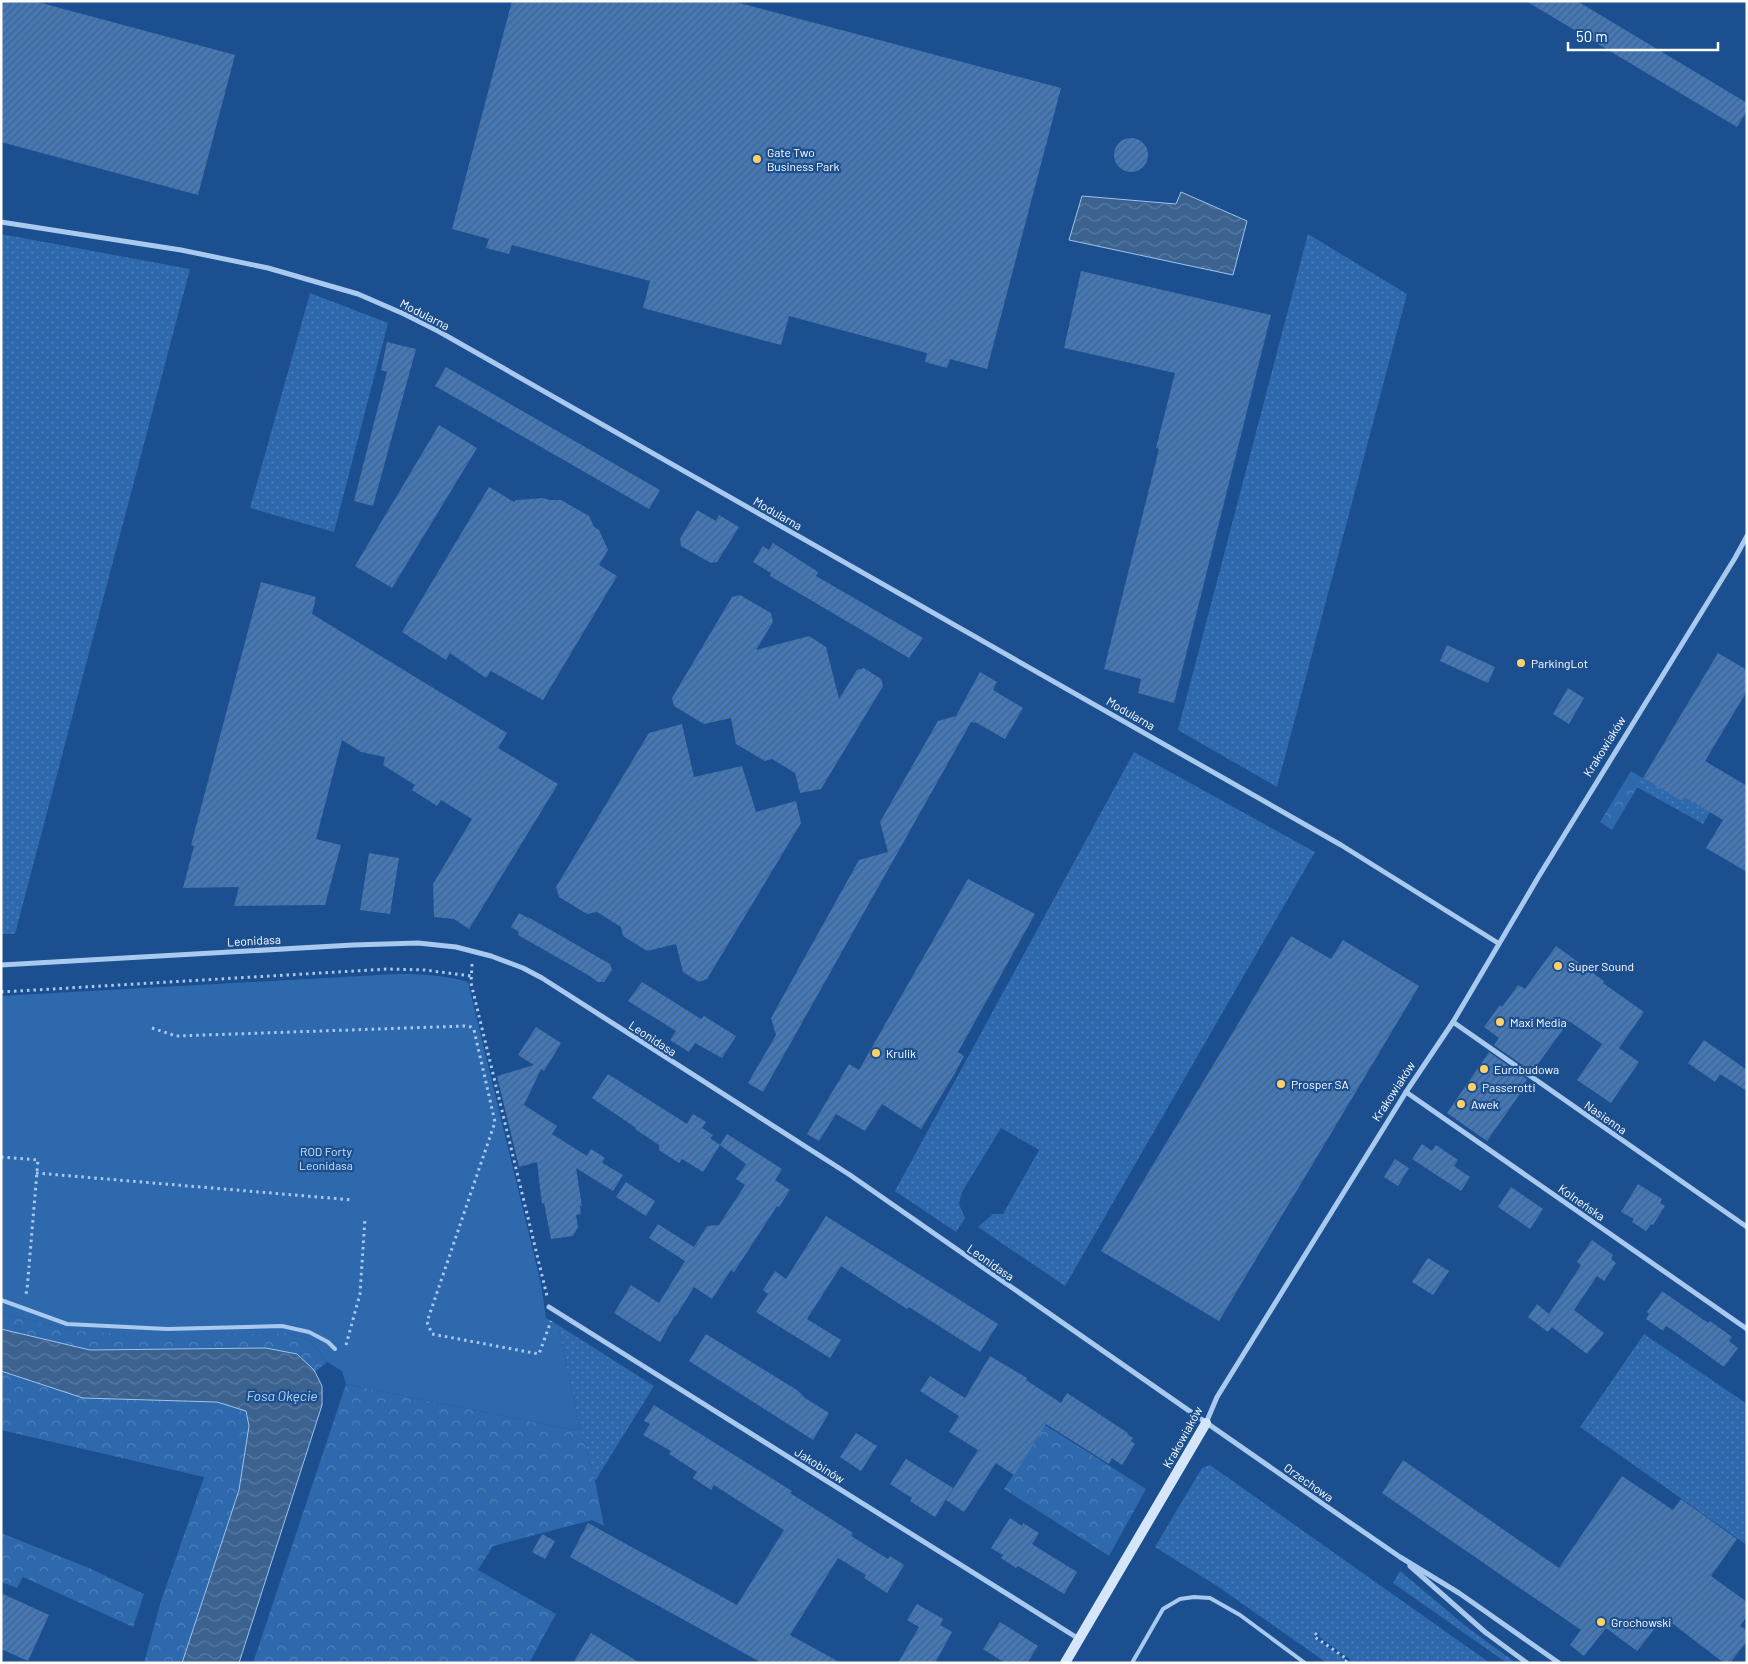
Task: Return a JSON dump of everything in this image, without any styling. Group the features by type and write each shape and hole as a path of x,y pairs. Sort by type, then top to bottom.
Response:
{"street":[{"name":"Modularna","path":"1,222 181,250 268,268 358,294 404,314 1341,845 1498,943"},
{"name":"Krakowiaków","path":"1065,1663 1206,1423 1217,1397 1406,1092 1454,1022 1498,943 1747,536"},
{"name":"Leonidasa","path":"1,965 418,943 473,950 509,962 542,978 887,1200 1206,1423"},
{"name":"Nasienna","path":"1454,1022 1747,1227"},
{"name":"Kolneńska","path":"1406,1092 1747,1329"},
{"name":"Jakobinów","path":"549,1307 1079,1640"},
{"name":"Orzechowa","path":"1206,1423 1400,1557 1460,1593 1559,1663"},
{"name":"Orzechowa","path":"1400,1557 1485,1632 1528,1663"}],"lane":[{"path":"1,1300 67,1324 167,1329 282,1326 310,1332 328,1342 335,1349"},
{"path":"1132,1663 1163,1609 1180,1599 1194,1597 1210,1598 1240,1615 1305,1663"}],"path":[{"path":"473,950 471,983 549,1307"},
{"path":"1,992 388,969 432,970 471,976"},
{"path":"152,1028 176,1036 472,1027 495,1122 427,1322 432,1334 539,1354 551,1321"},
{"path":"1,1157 38,1160 27,1290 22,1307"},
{"path":"36,1173 353,1200"},
{"path":"328,1342 346,1345 349,1336 360,1294 365,1218"},
{"path":"1315,1633 1317,1634 1315,1637 1347,1659 1345,1663"}],"green space":[{"path":"1,234 190,269 15,934 1,934"},
{"path":"1308,234 1407,294 1277,787 1178,730"},
{"path":"310,293 388,323 334,532 250,508"},
{"path":"1134,752 1315,852 1065,1286 978,1227 993,1214 1003,1214 1039,1150 1001,1128 962,1192 959,1204 965,1218 956,1232 895,1191"},
{"path":"1631,771 1643,778 1612,830 1600,822"},
{"path":"1643,778 1681,800 1684,797 1710,812 1703,824 1637,787"},
{"name":"ROD Forty Leonidasa","path":"397,974 433,975 468,982 541,1284 546,1318 558,1325 580,1428 573,1430 346,1384 342,1371 327,1362 310,1340 286,1333 149,1336 72,1330 1,1313 1,996"},
{"path":"1,1313 72,1330 224,1334 286,1333 310,1340 327,1362 315,1372 297,1354 266,1348 90,1350 1,1329"},
{"path":"558,1325 654,1386 595,1481 580,1428"},
{"path":"1644,1334 1747,1404 1747,1545 1580,1427"},
{"path":"1,1371 83,1398 217,1402 246,1411 249,1426 239,1490 182,1663 144,1663 161,1601 204,1477 1,1430"},
{"path":"346,1384 573,1430 580,1428 595,1481 604,1526 592,1520 493,1546 478,1570 556,1614 529,1663 253,1663"},
{"path":"1045,1425 1146,1489 1109,1556 1004,1489"},
{"path":"1210,1465 1490,1663 1348,1663 1350,1659 1318,1636 1320,1634 1316,1631 1314,1637 1345,1659 1342,1663 1327,1663 1217,1586 1155,1547 1202,1468"},
{"path":"1,1533 89,1568 144,1594 133,1627 23,1577 17,1588 1,1582"},
{"path":"1400,1571 1468,1628 1516,1663 1507,1663 1393,1583"}],"water":[{"path":"1181,192 1247,221 1233,275 1069,240 1082,196 1176,204"},
{"name":"Fosa Okęcie","path":"1,1329 90,1350 266,1348 297,1354 314,1370 322,1386 322,1405 239,1663 182,1663 239,1490 249,1426 246,1411 217,1402 83,1398 1,1371"}],"building":[{"path":"1,1 34,1 235,55 198,195 1,142"},
{"name":"Gate Two Business Park","path":"512,1 732,1 1061,88 987,369 950,359 947,368 925,362 927,353 789,316 781,345 643,308 650,281 512,245 509,254 486,248 489,239 452,229"},
{"path":"1526,1 1577,1 1747,103 1747,111 1737,127"},
{"path":"1131,138 1138,139 1143,143 1147,148 1147,162 1143,167 1138,171 1131,172 1124,171 1119,167 1115,162 1114,155 1115,148 1119,143 1124,139"},
{"path":"1081,271 1271,315 1174,703 1138,693 1141,679 1104,669 1159,449 1156,448 1175,373 1064,348"},
{"path":"387,342 416,349 373,506 354,501 387,372 381,370"},
{"path":"446,367 660,490 649,509 435,386"},
{"path":"439,425 477,448 392,588 355,566"},
{"path":"489,487 514,502 516,500 544,498 561,500 589,516 594,527 599,530 608,550 599,565 617,576 543,700 491,671 486,678 450,653 446,660 402,632"},
{"path":"697,510 716,521 719,515 739,527 717,562 711,563 681,546 680,539"},
{"path":"773,543 818,572 816,576 923,638 909,658 770,576 771,573 753,562 763,546 769,550"},
{"path":"261,582 316,597 312,614 507,733 498,748 558,784 469,929 454,919 434,917 433,884 472,819 441,800 437,806 412,790 415,785 383,765 385,757 361,752 342,740 316,839 341,845 325,905 234,906 239,887 183,888 194,846 191,845"},
{"path":"740,595 771,613 773,622 756,650 809,636 826,647 839,699 857,670 864,668 881,679 883,686 821,789 800,793 795,773 772,759 765,761 736,744 731,718 704,724 674,706 672,698 732,597"},
{"path":"1447,645 1495,667 1488,683 1440,661"},
{"path":"1718,653 1747,670 1747,691 1705,761 1747,786 1747,872 1706,848 1723,820 1684,797 1682,801 1643,778"},
{"path":"980,672 997,682 993,690 1023,708 1005,739 975,722 971,722 763,1092 748,1083 776,1035 771,1018 859,860 888,852 880,822 938,721 956,716"},
{"path":"1568,688 1584,698 1569,724 1553,714"},
{"path":"682,724 694,777 742,766 756,812 796,801 801,823 707,979 699,982 683,972 676,944 647,951 623,936 621,927 597,912 587,914 559,897 556,887 649,733"},
{"path":"369,853 399,858 390,914 360,910"},
{"path":"968,879 1035,914 958,1052 964,1056 955,1073 921,1129 882,1104 865,1131 836,1114 819,1141 807,1134 849,1064 859,1070"},
{"path":"519,913 610,964 612,970 604,982 598,982 518,935 519,932 511,927"},
{"name":"Prosper SA","path":"1291,936 1331,959 1343,940 1419,986 1219,1321 1101,1251"},
{"path":"1556,946 1644,1012 1619,1048 1639,1062 1611,1103 1577,1080 1602,1044 1569,1021 1532,1072 1494,1045 1499,1038 1484,1027 1518,985 1525,989"},
{"path":"642,982 701,1019 704,1016 736,1036 722,1058 695,1043 689,1052 670,1040 676,1031 628,1001"},
{"path":"536,1027 561,1043 544,1071 541,1069 524,1105 557,1126 552,1134 587,1156 591,1149 605,1158 602,1163 623,1175 613,1191 576,1168 582,1206 580,1206 581,1214 576,1215 578,1227 573,1236 551,1239 544,1203 542,1204 537,1162 519,1167 497,1076 534,1065 518,1055"},
{"path":"1704,1040 1747,1070 1747,1091 1720,1074 1715,1082 1688,1063"},
{"path":"1489,1052 1527,1079 1524,1084 1526,1085 1487,1141 1447,1113"},
{"path":"608,1074 687,1124 693,1114 706,1122 702,1128 713,1135 710,1138 720,1145 703,1172 682,1159 679,1163 659,1150 659,1145 592,1098"},
{"path":"727,1134 782,1169 775,1180 790,1190 779,1207 777,1206 734,1272 731,1270 712,1299 694,1287 660,1342 614,1313 631,1285 659,1303 685,1261 649,1238 658,1224 694,1247 707,1226 719,1225 745,1185 736,1179 746,1164 720,1145"},
{"path":"1422,1144 1432,1151 1436,1145 1458,1160 1454,1166 1470,1177 1461,1191 1412,1159"},
{"path":"1395,1159 1409,1168 1398,1186 1384,1177"},
{"path":"626,1182 655,1201 646,1216 616,1197"},
{"path":"1638,1184 1662,1199 1660,1203 1665,1206 1653,1225 1651,1224 1646,1231 1632,1222 1634,1219 1621,1212"},
{"path":"1511,1187 1543,1209 1530,1229 1498,1207"},
{"path":"826,1216 998,1324 980,1352 909,1307 907,1309 841,1266 807,1319 841,1340 830,1358 756,1312 768,1294 763,1290 775,1271 786,1279"},
{"path":"1592,1240 1613,1255 1611,1259 1616,1263 1604,1281 1597,1276 1574,1310 1604,1333 1587,1354 1552,1327 1548,1332 1528,1317 1537,1304 1549,1314 1581,1265 1577,1262"},
{"path":"1428,1258 1449,1271 1433,1295 1412,1282"},
{"path":"1662,1291 1732,1337 1729,1341 1738,1348 1724,1367 1671,1329 1666,1326 1663,1331 1646,1319 1649,1314 1647,1312"},
{"path":"706,1334 797,1390 805,1398 829,1413 813,1440 689,1361"},
{"path":"990,1356 1027,1378 1026,1380 1061,1403 1067,1393 1128,1433 1133,1438 1131,1441 1135,1444 1122,1465 1112,1458 1109,1464 1046,1424 1014,1475 996,1463 964,1512 946,1500 978,1450 949,1432 959,1416 920,1391 930,1376 965,1398"},
{"path":"654,1405 792,1491 790,1493 853,1533 851,1536 888,1559 890,1556 904,1565 887,1593 864,1578 866,1575 838,1558 790,1635 841,1663 762,1663 570,1557 588,1523 737,1605 784,1530 714,1485 711,1490 693,1478 697,1472 669,1454 671,1451 643,1435 650,1424 644,1421"},
{"path":"856,1433 877,1446 861,1471 840,1457"},
{"path":"906,1459 953,1488 935,1517 910,1501 912,1498 890,1484"},
{"path":"1403,1460 1559,1568 1622,1476 1673,1510 1681,1499 1737,1539 1711,1576 1747,1602 1747,1616 1740,1626 1747,1630 1747,1641 1730,1663 1724,1663 1664,1617 1637,1651 1606,1628 1584,1656 1570,1645 1581,1630 1382,1493"},
{"path":"1010,1518 1022,1526 1023,1523 1039,1533 1032,1544 1077,1572 1064,1594 1018,1566 1016,1568 1001,1558 1003,1555 991,1548"},
{"path":"542,1534 555,1541 545,1559 532,1552"},
{"path":"1,1593 49,1615 28,1661 1,1649"},
{"path":"917,1604 943,1619 940,1625 952,1632 935,1663 898,1663 919,1627 907,1620"},
{"path":"1000,1622 1038,1646 1027,1663 1005,1663 983,1649"},
{"path":"591,1633 640,1663 573,1663"}],"place":[{"name":"Gate Two Business Park","path":"757,159"},
{"name":"ParkingLot","path":"1521,663"},
{"name":"Super Sound","path":"1558,966"},
{"name":"Maxi Media","path":"1500,1022"},
{"name":"Krulik","path":"876,1053"},
{"name":"Eurobudowa","path":"1484,1069"},
{"name":"Prosper SA","path":"1281,1084"},
{"name":"Passerotti","path":"1472,1087"},
{"name":"Awek","path":"1461,1104"},
{"name":"Grochowski","path":"1601,1622"}]}
